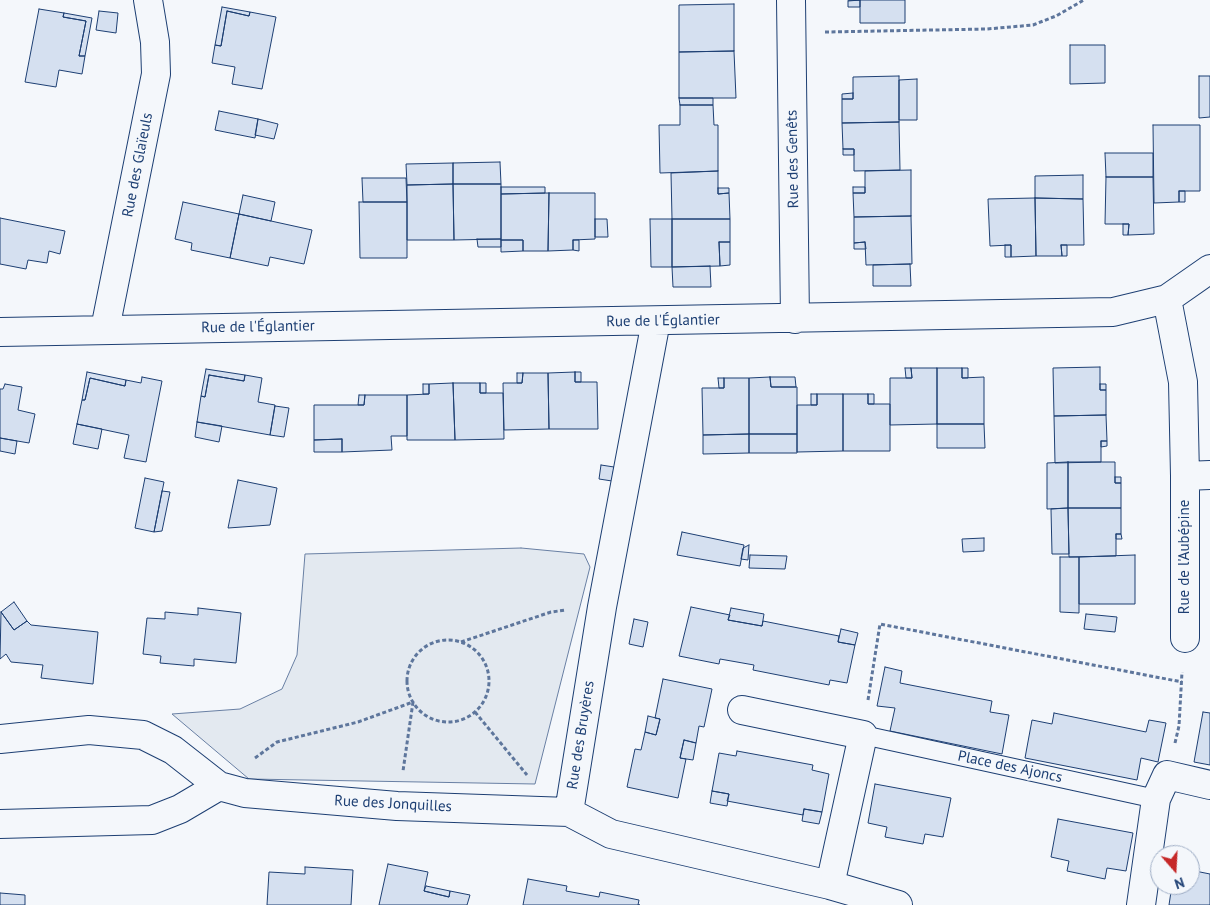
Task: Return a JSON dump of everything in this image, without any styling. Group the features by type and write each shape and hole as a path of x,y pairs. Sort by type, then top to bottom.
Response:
{"street":[{"name":"Rue des Glaïeuls","path":"105,329 156,74 155,42 148,0"},
{"name":"Rue des Genêts","path":"791,0 795,319"},
{"name":"Rue de l'Églantier","path":"0,332 1113,312 1167,299 1210,269"},
{"name":"Rue de l'Aubépine","path":"1167,299 1184,382 1198,475 1185,638"},
{"name":"Rue des Bruyères","path":"569,812 602,607 656,321"},
{"path":"742,710 863,735 830,886"},
{"name":"Rue des Jonquilles","path":"0,739 89,730 142,735 173,750 219,786 246,793 397,806 569,812"},
{"path":"1141,905 1162,787 1210,785"},
{"path":"0,824 152,820 180,810 219,786"},
{"path":"569,812 611,834 830,886 898,905"}],"lane":[{"name":"Place des Ajoncs","path":"863,735 1162,787"}],"path":[{"path":"792,32 987,28 1033,25 1056,16 1084,0"},
{"path":"461,642 551,612 602,607"},
{"path":"863,735 880,624 1182,682"},
{"path":"1162,787 1179,726 1185,638"},
{"path":"447,640 461,642 476,652 487,666 488,691 483,702 475,712 463,719 449,722 434,720 413,702 408,689 407,675 412,661 420,650 433,643 447,640"},
{"path":"219,786 277,742 358,722 413,702"},
{"path":"397,806 413,702"},
{"path":"475,712 529,777"}],"shaded area":[{"path":"521,548 584,554 590,567 535,784 249,779 172,714 240,709 282,689 297,655 305,554"}],"building":[{"path":"860,0 905,0 905,23 860,23"},
{"path":"860,0 860,7 848,7 848,1"},
{"path":"734,4 734,51 679,52 679,5"},
{"path":"222,7 250,12 249,16 227,11 221,46 215,45"},
{"path":"39,9 64,13 63,17 86,21 79,56 85,56 82,74 59,70 56,87 25,82"},
{"path":"99,11 118,13 116,33 96,30"},
{"path":"227,11 249,16 250,12 276,17 262,89 232,84 235,67 212,63 215,45 221,46"},
{"path":"64,13 92,18 85,56 79,56 86,21 63,17"},
{"path":"1070,45 1105,45 1105,83 1070,84"},
{"path":"734,51 736,98 679,98 679,52"},
{"path":"899,76 899,122 842,123 842,99 853,99 853,77"},
{"path":"1199,76 1210,76 1210,117 1199,118"},
{"path":"917,79 917,120 899,120 899,80"},
{"path":"853,93 853,99 842,99 842,94"},
{"path":"679,98 713,98 713,105 680,105"},
{"path":"680,105 713,105 714,125 718,125 718,171 660,173 659,125 680,125"},
{"path":"219,111 258,119 255,138 215,130"},
{"path":"258,119 278,124 274,139 255,135"},
{"path":"899,122 900,170 854,171 854,149 843,149 842,123"},
{"path":"1153,125 1200,125 1200,191 1179,191 1179,202 1154,203"},
{"path":"843,149 854,149 854,155 843,155"},
{"path":"1105,153 1153,153 1153,177 1106,177"},
{"path":"500,162 501,184 453,184 453,163"},
{"path":"453,163 453,184 407,185 406,164"},
{"path":"911,170 911,216 854,217 853,193 865,193 865,171"},
{"path":"718,171 718,194 729,193 730,219 672,219 671,173"},
{"path":"1083,175 1083,199 1035,198 1035,176"},
{"path":"1106,177 1153,177 1154,234 1128,235 1129,224 1105,224"},
{"path":"362,178 406,178 407,202 363,202"},
{"path":"453,184 454,240 407,240 407,185"},
{"path":"453,184 501,184 501,239 454,240"},
{"path":"501,187 545,187 545,193 501,194"},
{"path":"853,187 865,187 865,193 853,193"},
{"path":"718,188 729,188 729,193 718,194"},
{"path":"1179,191 1185,191 1185,202 1179,202"},
{"path":"549,193 548,251 523,251 523,240 501,240 501,194"},
{"path":"549,193 595,193 595,239 573,240 573,250 548,251"},
{"path":"243,195 275,202 271,221 239,214"},
{"path":"1035,198 1083,199 1084,245 1061,245 1062,256 1036,256"},
{"path":"1035,198 1036,256 1011,257 1011,245 990,246 988,199"},
{"path":"183,202 239,214 230,258 191,250 192,243 175,239"},
{"path":"359,202 407,202 407,258 360,258"},
{"path":"239,214 312,230 304,264 270,257 268,266 230,258"},
{"path":"911,216 912,264 866,265 865,242 854,243 854,217"},
{"path":"0,218 65,231 60,254 49,251 47,263 28,260 26,269 0,264"},
{"path":"595,219 607,219 608,237 595,237"},
{"path":"650,219 672,219 672,267 651,267"},
{"path":"672,219 730,219 730,242 719,242 720,266 672,267"},
{"path":"1123,224 1129,224 1128,235 1123,235"},
{"path":"477,239 501,239 501,247 478,247"},
{"path":"501,240 523,240 523,251 501,252"},
{"path":"573,240 579,240 579,251 573,250"},
{"path":"719,242 730,242 730,265 720,266"},
{"path":"865,242 866,249 854,249 854,243"},
{"path":"1005,245 1011,245 1011,257 1005,257"},
{"path":"1061,245 1067,245 1067,256 1062,256"},
{"path":"910,264 911,286 873,286 873,265"},
{"path":"710,266 711,287 673,287 672,267"},
{"path":"1100,367 1100,390 1106,390 1106,415 1054,416 1053,368"},
{"path":"905,368 911,368 912,378 906,378"},
{"path":"911,368 937,368 937,424 890,425 890,378 912,378"},
{"path":"937,368 962,368 962,378 984,377 984,424 937,424"},
{"path":"962,368 968,368 968,378 962,378"},
{"path":"206,369 245,375 244,381 209,375 205,397 201,396"},
{"path":"87,372 126,380 125,386 90,378 85,400 82,400"},
{"path":"575,372 581,372 581,382 575,382"},
{"path":"575,372 575,382 597,382 598,429 549,429 548,373"},
{"path":"517,373 523,373 522,383 517,383"},
{"path":"523,373 548,373 549,429 504,430 503,383 522,383"},
{"path":"209,375 244,381 245,375 262,378 258,402 275,405 270,435 197,422 201,396 205,397"},
{"path":"142,377 162,381 146,462 124,458 129,435 77,424 82,400 85,400 90,378 125,386 126,380 141,383"},
{"path":"770,377 795,377 796,387 771,387"},
{"path":"770,377 771,387 797,387 797,434 749,434 749,378"},
{"path":"718,378 724,378 724,388 719,388"},
{"path":"724,378 749,378 749,434 703,435 702,388 724,388"},
{"path":"453,383 480,383 480,393 503,393 504,439 455,440"},
{"path":"453,383 455,440 407,440 407,395 429,394 429,384"},
{"path":"480,383 486,383 486,393 480,393"},
{"path":"5,384 22,387 18,410 35,414 29,443 0,438 0,389 3,389"},
{"path":"423,384 429,384 429,394 423,394"},
{"path":"1100,384 1106,384 1106,390 1100,390"},
{"path":"811,394 817,394 817,405 811,405"},
{"path":"817,394 843,394 843,451 797,452 797,405 817,405"},
{"path":"843,394 868,394 868,404 890,404 890,451 843,451"},
{"path":"868,394 874,394 874,404 868,404"},
{"path":"359,395 365,395 364,405 358,405"},
{"path":"365,395 407,395 407,436 391,436 392,450 342,452 342,439 314,440 314,405 364,405"},
{"path":"275,406 289,408 284,437 270,435"},
{"path":"1106,415 1107,441 1101,441 1101,462 1055,463 1054,416"},
{"path":"197,422 222,426 219,442 195,437"},
{"path":"77,424 102,429 98,449 73,444"},
{"path":"937,424 984,424 985,448 937,448"},
{"path":"749,434 749,453 703,454 703,435"},
{"path":"749,434 797,434 797,453 749,453"},
{"path":"0,438 17,441 15,454 0,451"},
{"path":"342,439 342,452 314,452 314,440"},
{"path":"1101,441 1107,441 1107,446 1101,447"},
{"path":"1068,462 1068,508 1047,509 1047,463"},
{"path":"1068,462 1115,462 1115,483 1121,483 1121,508 1068,508"},
{"path":"601,465 614,467 612,481 599,479"},
{"path":"1115,477 1121,477 1121,483 1115,483"},
{"path":"145,478 164,482 154,532 135,528"},
{"path":"238,480 277,488 270,525 228,528"},
{"path":"162,491 170,492 162,531 154,532"},
{"path":"1068,508 1069,554 1052,554 1051,509"},
{"path":"1068,508 1121,508 1121,534 1116,534 1116,556 1069,557"},
{"path":"682,532 744,545 740,566 677,555"},
{"path":"1116,534 1121,534 1122,539 1116,539"},
{"path":"984,538 984,551 963,552 962,539"},
{"path":"749,545 748,560 741,559 743,548"},
{"path":"750,555 787,556 785,569 749,568"},
{"path":"1135,555 1135,604 1079,604 1079,557"},
{"path":"1060,557 1079,557 1079,613 1060,612"},
{"path":"14,602 27,621 14,630 1,612"},
{"path":"691,607 730,615 728,620 762,626 763,621 839,636 838,642 855,645 847,683 830,680 829,685 753,670 754,665 720,659 719,664 679,656"},
{"path":"198,608 241,613 236,663 194,659 194,666 160,663 161,656 143,654 147,618 165,619 165,612 198,615"},
{"path":"731,608 764,614 762,626 728,620"},
{"path":"1,612 14,630 27,621 31,625 98,632 93,684 41,678 43,665 11,662 6,654 0,659"},
{"path":"1086,614 1117,617 1115,632 1084,629"},
{"path":"634,619 648,622 643,647 629,644"},
{"path":"841,629 858,633 855,645 838,642"},
{"path":"885,667 902,671 900,683 992,701 990,712 1009,715 1002,754 890,731 895,708 877,706"},
{"path":"663,679 712,689 704,727 699,726 696,743 684,740 680,758 686,759 678,798 627,787 635,749 641,750 645,732 656,735 660,719 655,718"},
{"path":"1203,712 1210,713 1210,765 1194,762"},
{"path":"1054,713 1146,732 1149,720 1166,723 1158,762 1141,758 1137,780 1025,758 1032,720 1052,724"},
{"path":"648,716 660,719 656,735 645,732"},
{"path":"684,740 696,743 693,760 680,758"},
{"path":"737,751 813,765 812,770 829,774 822,812 804,809 803,815 727,801 729,794 712,791 719,753 736,756"},
{"path":"875,784 951,798 943,837 925,834 923,844 885,837 887,827 868,823"},
{"path":"712,791 729,794 727,806 710,803"},
{"path":"804,809 822,812 819,824 802,821"},
{"path":"1058,819 1133,833 1126,871 1107,868 1105,879 1067,871 1069,861 1051,857"},
{"path":"388,864 428,872 424,891 449,897 450,891 470,895 467,905 379,905"},
{"path":"305,867 353,870 351,905 267,905 269,872 305,874"},
{"path":"1200,872 1210,874 1210,905 1169,905 1170,895 1200,895"},
{"path":"528,879 567,886 566,891 599,897 600,892 639,900 638,905 523,905"},
{"path":"426,886 450,891 449,897 424,891"},
{"path":"0,893 25,895 25,905 0,905"}]}
